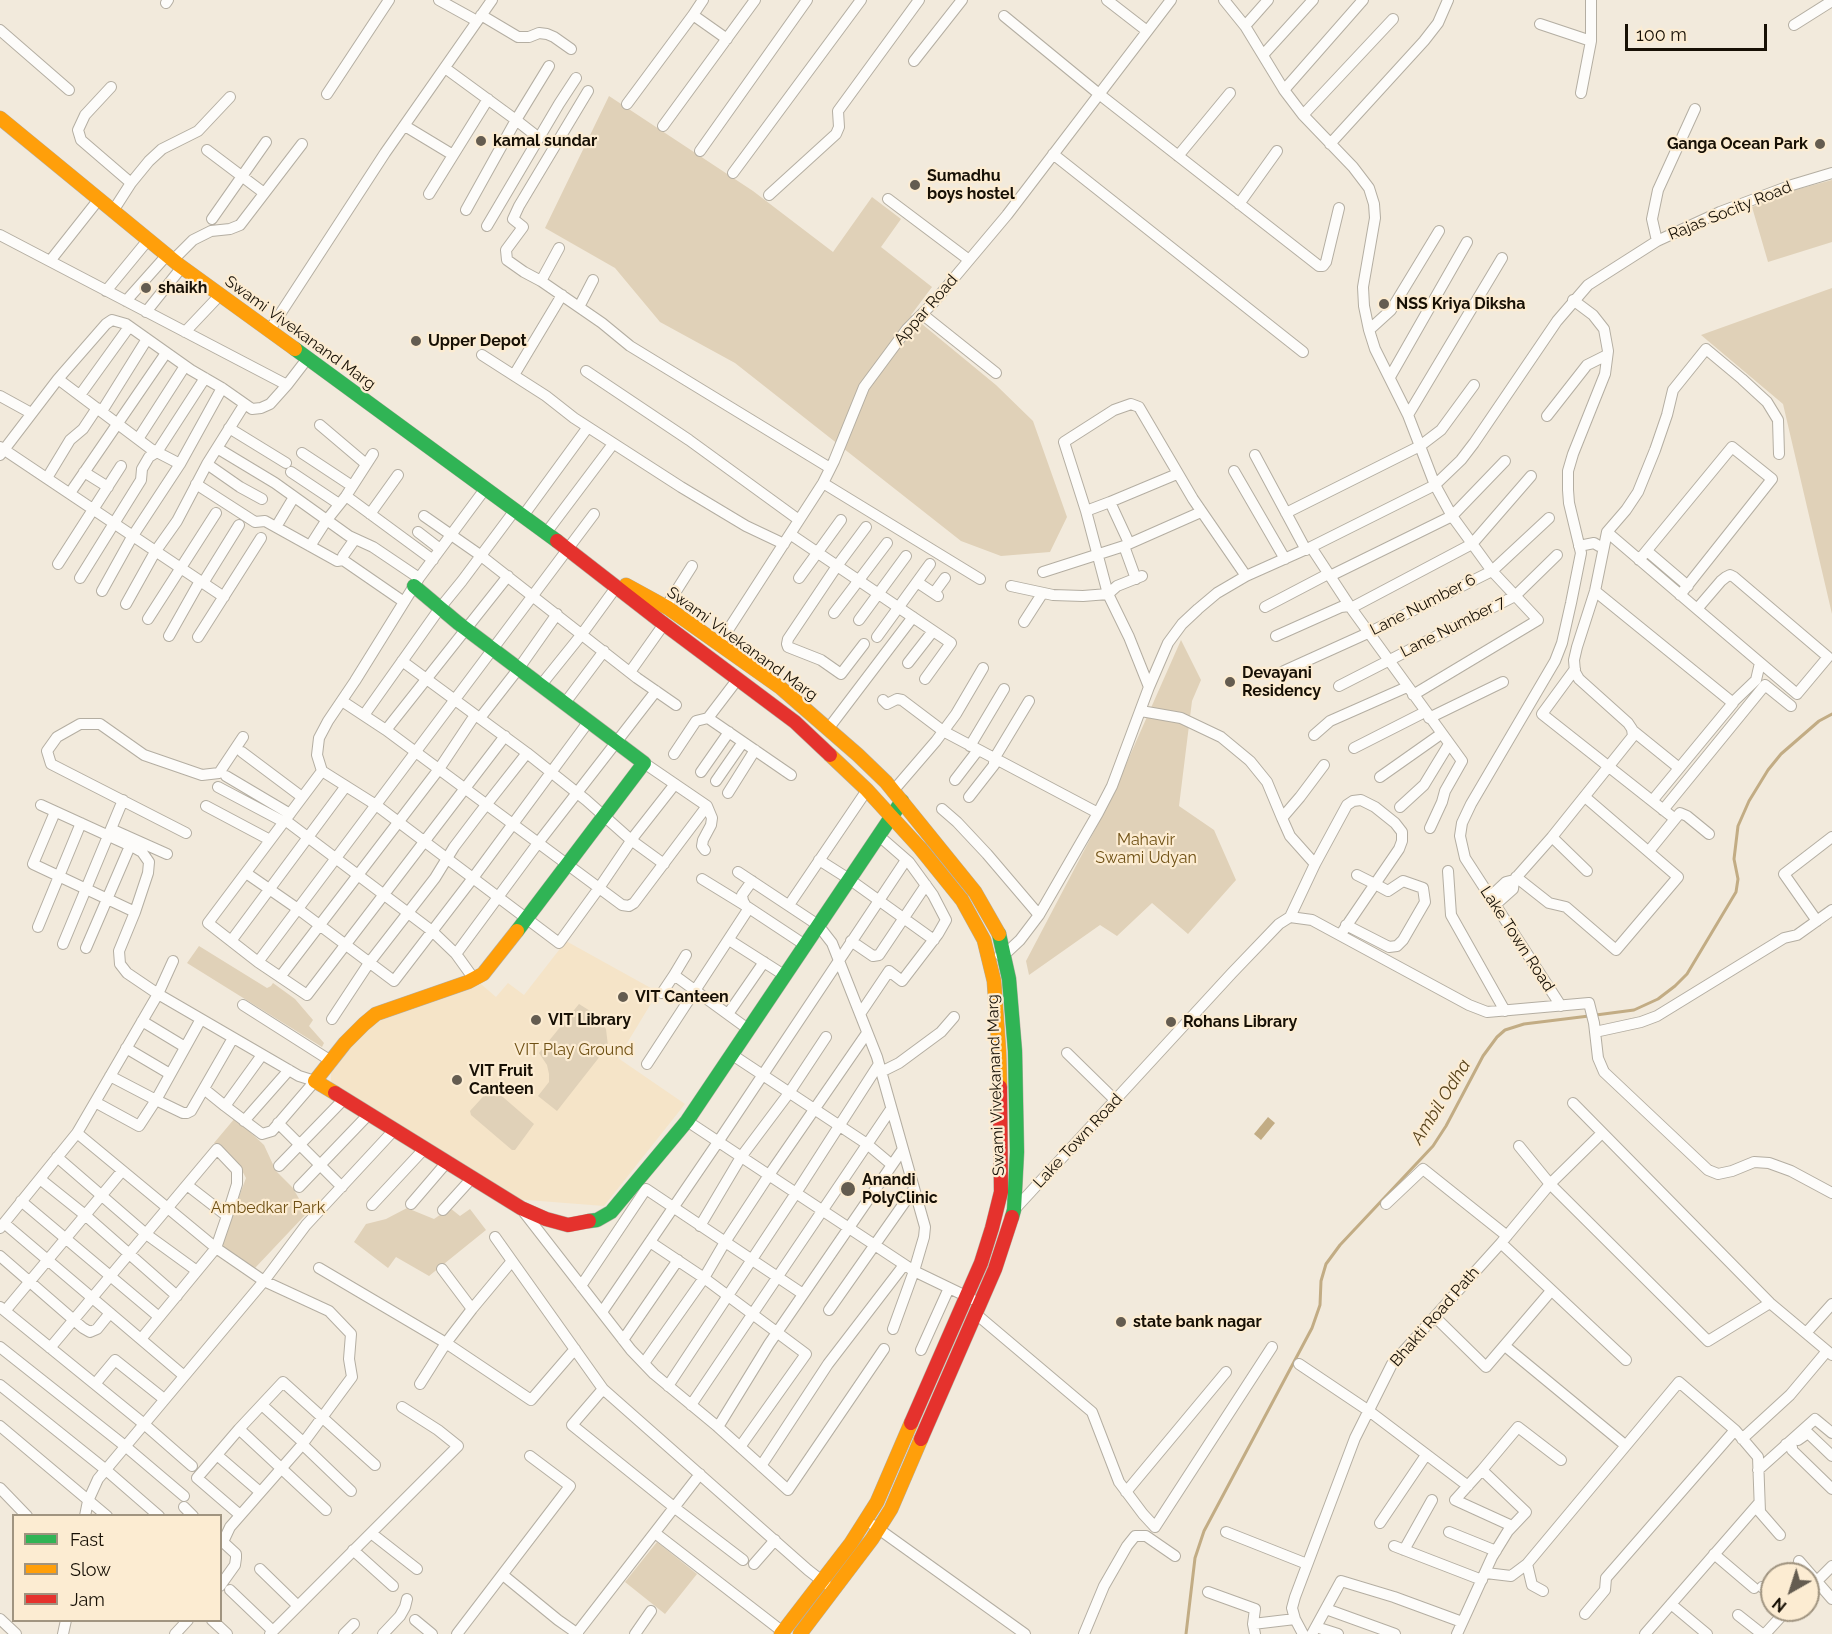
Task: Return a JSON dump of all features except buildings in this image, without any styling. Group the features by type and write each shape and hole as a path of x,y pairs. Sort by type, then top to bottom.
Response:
{"main road":[{"name":"Swami Vivekanand Marg","path":"0,118 174,261 589,564 795,723 892,815 962,900 984,940 994,981 999,1051 1001,1192 992,1228 981,1263 877,1502 851,1543 782,1633"},
{"name":"Swami Vivekanand Marg","path":"589,564 666,607 781,688 858,755 898,796 975,892 999,934 1005,954 1015,1051 1017,1152 1014,1210 995,1269 891,1509 879,1529 800,1634"},
{"path":"416,582 440,608 466,629 644,763 483,974 376,1014 345,1043 315,1082 521,1208 546,1219 568,1225 611,1212 687,1121 892,815 898,796"}],"street":[{"path":"327,94 389,0"},
{"path":"439,0 452,3 518,37 529,38 539,33 547,34 571,49"},
{"path":"269,331 385,153 492,0"},
{"path":"627,104 703,0"},
{"path":"700,151 807,0"},
{"path":"734,173 861,0"},
{"path":"769,195 836,134 839,128 838,111 919,0"},
{"path":"914,61 962,0"},
{"path":"1107,0 1147,31"},
{"name":"Appar Road","path":"719,644 823,483 864,387 907,329 1007,215 1171,0"},
{"path":"1225,0 1245,26 1284,90 1303,115 1353,167 1369,188 1374,204 1374,231 1363,287 1364,306 1375,349 1408,415 1435,485 1452,516 1492,571 1538,620 1410,691 1330,722 1314,735"},
{"path":"1245,26 1268,0"},
{"path":"1263,55 1313,0"},
{"path":"1284,90 1363,0"},
{"path":"1330,144 1424,41 1438,23 1448,0"},
{"path":"1581,93 1591,41 1591,0"},
{"path":"1794,25 1832,1"},
{"path":"663,126 727,39 749,2"},
{"path":"693,15 727,39"},
{"path":"1004,16 1099,94 1319,266 1323,266 1326,262 1339,208"},
{"path":"1303,115 1393,19"},
{"path":"1540,24 1591,41"},
{"path":"0,30 69,90"},
{"path":"466,210 549,66"},
{"path":"446,68 539,138"},
{"path":"487,226 576,78"},
{"path":"111,87 84,115 78,130 81,140 131,183"},
{"path":"588,91 513,219 523,227 506,250 507,260 562,295 630,346 830,468"},
{"path":"1178,156 1230,93"},
{"path":"113,211 149,161 162,149 198,131 230,98"},
{"path":"429,194 488,99"},
{"path":"1657,241 1652,219 1658,190 1695,110"},
{"path":"405,126 453,155"},
{"path":"212,219 266,142"},
{"path":"126,301 174,261 193,240 212,231 230,229 240,225 302,144"},
{"path":"207,150 264,193"},
{"path":"1239,204 1277,151"},
{"path":"1053,154 1303,352"},
{"name":"Rajas Socity Road","path":"1005,954 1020,940 1039,915 1098,813 1112,786 1168,643 1197,609 1217,593 1246,576 1309,549 1435,485 1461,460 1557,321 1588,285 1657,241 1720,212 1792,185 1832,173"},
{"path":"888,198 969,260"},
{"path":"50,261 99,199"},
{"path":"1369,330 1390,310 1439,231"},
{"path":"0,235 286,385"},
{"path":"106,291 148,240"},
{"path":"1390,376 1467,242"},
{"path":"541,281 559,248"},
{"path":"1408,415 1502,258"},
{"path":"146,312 174,261"},
{"path":"579,307 593,280"},
{"path":"185,332 220,295"},
{"path":"514,375 562,295"},
{"name":"Lake Town Road","path":"1014,1210 1279,924 1290,917 1312,920 1468,1005 1487,1012 1561,1006 1465,858 1460,836 1462,823 1492,766 1555,662 1562,643 1580,549 1569,503 1568,471 1605,374 1607,355 1604,329 1593,315 1573,300"},
{"path":"922,314 996,373"},
{"path":"224,597 70,493 1,450 58,379 112,320 129,327 252,410 270,404 307,359"},
{"path":"80,395 129,327"},
{"path":"47,478 70,440 99,410 147,339"},
{"path":"1493,901 1513,889 1515,879 1552,837 1633,736 1628,723 1579,680 1574,660 1595,591 1601,546 1607,532 1638,492 1661,433 1672,390 1706,349 1767,402 1778,420 1779,454"},
{"path":"70,493 166,353"},
{"path":"482,355 717,510 766,536 787,539 818,554 951,643 924,679"},
{"path":"1547,416 1587,365 1607,355"},
{"path":"138,439 185,366"},
{"path":"586,371 689,440 799,520"},
{"path":"80,578 141,480 142,469 149,457 157,452 205,378"},
{"path":"58,379 138,439 180,464"},
{"path":"1286,513 1420,446 1441,430 1474,385"},
{"path":"102,591 132,537 180,464 222,388"},
{"path":"0,396 31,413"},
{"path":"1149,687 1129,637 1108,594 1086,511 1064,442 1124,405 1131,404 1138,407 1201,512 1246,576"},
{"path":"126,604 244,405"},
{"path":"320,425 366,464"},
{"path":"364,715 480,555 519,513 588,427"},
{"path":"230,428 288,468 370,514 433,560"},
{"path":"546,533 614,444"},
{"path":"1639,560 1732,447 1772,479 1680,595"},
{"path":"217,448 275,483 355,539 372,547 416,582"},
{"path":"302,453 352,486"},
{"path":"310,546 373,454"},
{"path":"1255,455 1286,513 1309,549 1462,761 1445,791 1430,828"},
{"path":"1265,607 1452,516 1504,461"},
{"path":"207,464 262,500"},
{"path":"58,564 121,466"},
{"path":"1234,471 1285,559"},
{"path":"84,472 108,487"},
{"path":"1086,511 1177,474"},
{"path":"370,514 398,475"},
{"path":"1276,636 1341,607 1350,607 1472,544 1531,476"},
{"path":"823,483 980,579"},
{"path":"196,484 255,522 265,521 337,561 343,560 404,602"},
{"path":"485,489 416,582 320,738 317,756 322,771 376,805 559,943 631,840 675,784"},
{"path":"276,527 294,497"},
{"path":"1011,586 1042,594 1083,596 1108,594 1117,586 1139,578 1110,502"},
{"path":"1043,572 1126,545 1201,512"},
{"path":"148,619 216,513"},
{"path":"258,962 594,514"},
{"path":"424,516 480,555 676,705"},
{"name":"Lane Number 6","path":"1284,671 1368,633 1492,571 1549,518"},
{"path":"799,578 841,520"},
{"path":"169,636 239,525"},
{"path":"864,644 841,674 821,660 787,645 788,639 866,527"},
{"path":"418,532 440,549"},
{"path":"1607,532 1680,595 1797,694 1828,657 1730,575 1721,581 1697,609"},
{"path":"198,637 261,538"},
{"path":"343,560 342,556 355,539"},
{"path":"834,613 887,543"},
{"path":"1580,549 1596,551 1601,546"},
{"path":"1647,551 1688,585"},
{"name":"Lane Number 7","path":"1339,686 1515,597 1557,555"},
{"path":"859,620 906,556"},
{"path":"877,637 930,564"},
{"path":"666,607 692,566"},
{"path":"386,730 508,576"},
{"path":"917,582 936,594 945,578"},
{"path":"541,685 582,634 616,586"},
{"path":"1595,591 1733,703 1731,704"},
{"path":"1024,622 1042,594"},
{"path":"280,977 478,717 519,668 557,614"},
{"path":"828,729 913,617"},
{"path":"630,672 664,624"},
{"path":"908,663 933,631"},
{"path":"565,703 604,651"},
{"path":"402,661 527,753 631,840 664,864"},
{"path":"1652,801 1731,704 1756,680 1760,663"},
{"path":"898,796 983,668"},
{"path":"1575,669 1542,714 1675,819"},
{"path":"674,754 696,721 708,718 737,680"},
{"path":"1354,748 1503,682"},
{"path":"1663,810 1765,685 1791,706"},
{"path":"955,780 1004,689"},
{"path":"456,954 538,843 656,691"},
{"path":"883,700 887,704 897,699 902,700 943,731 1098,813"},
{"path":"342,700 622,905 629,906 634,903 707,806"},
{"path":"969,797 994,765 994,759 1029,701"},
{"path":"1141,711 1181,718 1221,737 1250,761 1268,782 1290,836 1315,864"},
{"path":"708,718 791,775"},
{"path":"246,873 394,981 589,721"},
{"path":"186,833 51,764 47,751 57,737 80,724 100,724 144,755 202,775 219,774 243,737"},
{"path":"1632,730 1679,768"},
{"path":"701,772 729,732"},
{"path":"1380,777 1441,734"},
{"path":"322,771 208,923 258,962 307,995 505,736"},
{"path":"716,781 743,742"},
{"path":"1400,807 1424,785 1449,744"},
{"path":"728,793 755,750"},
{"path":"242,752 302,797"},
{"path":"332,1019 369,963 527,753"},
{"path":"644,763 707,806 712,818 703,840 702,846 705,850"},
{"path":"1282,818 1324,765"},
{"path":"226,776 287,819 432,931 456,954 474,979"},
{"path":"231,941 346,786"},
{"path":"218,787 287,819"},
{"path":"789,905 867,790"},
{"path":"1515,879 1549,903 1566,907 1616,950 1678,877 1585,797"},
{"path":"63,944 123,800"},
{"path":"1290,917 1315,864 1347,806 1353,801 1361,800 1376,807 1395,823 1402,832 1402,841 1399,849 1339,936"},
{"path":"41,805 81,823 166,854"},
{"path":"206,806 270,840"},
{"path":"942,809 987,854 1039,915"},
{"path":"56,812 33,864 135,912"},
{"path":"1649,851 1680,813 1709,834"},
{"path":"38,927 81,823"},
{"path":"109,832 142,852 148,862 148,873 135,912 120,944 118,959 127,974 262,1055 299,1076 315,1082 272,1131 262,1134 204,1089"},
{"path":"874,961 902,981 934,940 946,920 926,885 906,860 878,835"},
{"path":"1552,837 1587,871"},
{"path":"1816,921 1784,874 1832,837"},
{"path":"86,948 130,846"},
{"path":"819,860 934,940"},
{"path":"602,1312 906,860"},
{"path":"1448,871 1451,915 1505,1011"},
{"path":"738,872 818,925 832,943 880,1068 925,1233 914,1271 892,1329"},
{"path":"1346,925 1389,947 1397,946 1425,903 1423,888 1403,881 1388,891 1357,875"},
{"path":"702,879 805,945"},
{"path":"747,907 742,896 752,882"},
{"path":"851,941 873,956 879,955 926,885"},
{"path":"647,1064 729,940 747,907"},
{"path":"1594,1028 1641,1022 1657,1016 1784,938 1797,935 1832,910"},
{"path":"729,940 784,975"},
{"path":"988,958 1005,954"},
{"path":"662,993 686,955"},
{"path":"173,961 158,994 77,1133 2,1225 48,1260 183,1375"},
{"path":"728,1014 764,962"},
{"path":"860,1014 889,971"},
{"path":"674,975 748,1029"},
{"path":"1561,1006 1589,1003 1598,1058 1604,1072 1708,1170 1718,1174 1732,1172 1754,1162 1769,1163 1791,1171 1832,1193"},
{"path":"243,1005 331,1061"},
{"path":"668,1386 839,1126 880,1068 899,1063 941,1032 954,1017"},
{"path":"95,1102 139,1126 201,1019"},
{"path":"142,1021 185,1047"},
{"path":"644,1363 704,1278 769,1175 867,1033"},
{"path":"700,1226 741,1157 789,1093 826,1037"},
{"path":"110,1076 187,1113 191,1111 233,1038"},
{"path":"126,1048 170,1074"},
{"path":"1067,1053 1115,1100"},
{"path":"731,1054 867,1144 892,1165"},
{"path":"225,1106 262,1055"},
{"path":"244,1121 289,1070"},
{"path":"279,1166 344,1099"},
{"path":"1573,1103 1770,1303 1830,1353 1790,1395 1742,1439"},
{"path":"691,1405 891,1109"},
{"path":"299,1187 369,1114"},
{"path":"687,1121 904,1265 967,1296 1092,1412 1119,1482 1155,1527 1272,1347"},
{"path":"278,1123 342,1187"},
{"path":"85,1514 95,1483 183,1375 264,1281 306,1225 395,1130"},
{"path":"77,1133 216,1248 264,1281 329,1311 351,1334 349,1359 352,1377 303,1443 230,1527 222,1541 236,1554 235,1565 225,1588 271,1632 458,1446 402,1407"},
{"name":"Bhakti Road Path","path":"1295,1619 1292,1608 1355,1438 1392,1364 1550,1184 1602,1133"},
{"path":"1519,1146 1550,1184 1708,1341 1770,1303"},
{"path":"372,1205 425,1148"},
{"path":"50,1348 217,1149 237,1170 237,1184 216,1248 141,1339"},
{"path":"717,1427 777,1332 903,1149"},
{"path":"57,1157 146,1233 198,1271"},
{"path":"411,1203 447,1162"},
{"path":"1386,1204 1424,1169 1504,1239 1551,1291 1626,1360"},
{"path":"122,1171 30,1282 2,1309 144,1424 192,1466"},
{"path":"443,1210 472,1178"},
{"path":"40,1179 85,1215 177,1296"},
{"path":"187,1185 227,1216"},
{"path":"581,1286 646,1189 803,1294"},
{"path":"829,1311 914,1189"},
{"path":"21,1201 159,1317"},
{"path":"521,1208 623,1340 644,1363 788,1490 884,1349"},
{"path":"495,1237 603,1389 822,1581 834,1589"},
{"path":"650,1242 704,1278 806,1354 740,1447"},
{"path":"0,1256 82,1328 90,1332 98,1329 110,1313"},
{"path":"623,1340 678,1260"},
{"path":"420,1384 446,1343 512,1261"},
{"path":"761,1466 828,1364 904,1265"},
{"path":"319,1268 446,1343 531,1400 575,1349"},
{"path":"442,1269 472,1309"},
{"path":"921,1350 949,1287"},
{"path":"1435,1317 1486,1366 1551,1291"},
{"path":"1806,1334 1832,1304"},
{"path":"1505,1346 1625,1445"},
{"path":"0,1347 125,1446 184,1502 192,1514"},
{"path":"95,1384 115,1360 164,1399"},
{"path":"1299,1364 1368,1411 1468,1486"},
{"path":"1126,1492 1226,1372"},
{"path":"240,1515 197,1478 283,1382 375,1465"},
{"path":"1432,1500 1399,1548 1484,1576 1512,1576 1527,1564 1679,1382 1734,1430 1758,1457 1760,1512 1780,1535"},
{"path":"0,1385 158,1514"},
{"path":"603,1389 572,1425 743,1560"},
{"path":"262,1405 351,1491"},
{"path":"1758,1470 1803,1433 1815,1419 1832,1433"},
{"path":"0,1426 106,1514"},
{"path":"1512,1526 1455,1500 1518,1427 1561,1460"},
{"path":"239,1429 326,1510"},
{"path":"1586,1614 1605,1590 1606,1578 1734,1430"},
{"path":"1803,1433 1812,1436 1832,1456"},
{"path":"1787,1446 1828,1488"},
{"path":"217,1455 260,1492"},
{"path":"1380,1523 1426,1455"},
{"path":"457,1634 570,1486 530,1456"},
{"path":"1456,1634 1496,1551 1512,1526 1526,1512 1482,1470"},
{"path":"503,1575 578,1634 700,1474"},
{"path":"0,1488 26,1514"},
{"path":"1645,1634 1759,1503"},
{"path":"866,1520 1025,1634"},
{"path":"1226,1532 1308,1564"},
{"path":"1449,1532 1496,1551"},
{"path":"370,1533 417,1569"},
{"path":"655,1533 782,1633"},
{"path":"1084,1634 1104,1586 1135,1536 1146,1536 1175,1556"},
{"path":"754,1564 775,1540"},
{"path":"353,1550 393,1586"},
{"path":"1714,1554 1760,1588"},
{"path":"1527,1564 1532,1585 1543,1591"},
{"path":"1820,1575 1832,1566"},
{"path":"260,1569 298,1606"},
{"path":"1338,1634 1314,1631 1341,1581 1394,1597 1462,1622"},
{"path":"1820,1588 1832,1599"},
{"path":"1208,1592 1256,1609 1254,1629 1295,1619 1303,1634"},
{"path":"383,1634 400,1616 407,1599"},
{"path":"1671,1604 1707,1634"},
{"path":"1326,1609 1395,1634"},
{"path":"635,1634 651,1611"},
{"path":"1738,1615 1763,1634 1775,1622"},
{"path":"0,1619 16,1634"},
{"path":"415,1620 432,1634"},
{"path":"175,1634 186,1622"},
{"path":"214,1622 227,1634"},
{"path":"344,1634 354,1624"}],"shaded area":[{"path":"566,941 658,992 618,1058 685,1104 604,1206 514,1199 331,1084 331,1067 356,1037 395,1011 481,984 496,997 508,983 524,995"},
{"path":"1268,1117 1275,1123 1261,1140 1254,1134"}],"green space":[{"path":"609,96 753,191 833,252 872,197 901,219 881,247 932,287 911,315 996,385 1033,421 1067,517 1050,552 1001,556 961,541 735,363 660,322 615,268 545,228"},
{"path":"1832,180 1832,242 1768,262 1752,207 1791,191"},
{"path":"1832,288 1832,614 1783,404 1701,335"},
{"name":"Mahavir Swami Udyan","path":"1181,640 1201,680 1192,701 1179,806 1214,830 1236,880 1188,934 1152,903 1117,936 1100,925 1029,975 1026,961 1108,805"},
{"path":"199,946 267,988 273,983 295,999 313,1020 309,1026 324,1043 322,1047 187,963"},
{"name":"VIT Play Ground","path":"579,1004 595,1014 606,1029 608,1046 557,1111 538,1096 549,1082 547,1065 539,1053"},
{"path":"491,1088 534,1124 515,1150 512,1150 471,1115 470,1111"},
{"name":"Ambedkar Park","path":"235,1118 264,1145 276,1171 293,1188 307,1213 255,1268 240,1263 223,1248 222,1242 246,1178 238,1163 214,1143"},
{"path":"407,1208 434,1219 450,1208 460,1216 470,1209 486,1230 429,1276 396,1257 388,1268 354,1242 366,1224 386,1219"},
{"path":"657,1542 697,1574 665,1614 625,1582"}],"waterway":[{"name":"Ambil Odha","path":"1596,1015 1634,1010 1658,999 1687,974 1736,892 1738,879 1734,859 1738,826 1749,801 1781,754 1819,721 1832,714"},
{"name":"Ambil Odha","path":"1186,1634 1195,1558 1204,1531 1312,1328 1320,1305 1321,1281 1326,1264 1340,1245 1433,1146 1483,1056 1497,1037 1505,1030 1524,1024 1589,1016"}],"traffic: fast":[{"path":"295,349 557,541"},
{"path":"414,586 458,623 644,763 517,931"},
{"path":"589,1221 597,1220 611,1212 687,1121 902,801"},
{"path":"999,934 1009,979 1015,1051 1017,1152 1012,1217"}],"traffic: slow":[{"path":"0,118 179,265 295,349"},
{"path":"626,585 668,608 781,688 858,755 886,782 975,892 999,934"},
{"path":"830,755 867,790 920,848 962,900 984,940 994,981 1000,1087"},
{"path":"335,1093 315,1081 345,1043 364,1024 376,1014 468,982 483,974 517,931"},
{"path":"781,1634 851,1543 877,1502 911,1423"},
{"path":"800,1634 872,1539 891,1509 921,1439"}],"traffic: jam":[{"path":"557,541 795,722 830,755"},
{"path":"911,1423 981,1263 992,1228 1001,1192 1000,1087"},
{"path":"335,1093 521,1208 546,1219 568,1225 589,1221"},
{"path":"921,1439 995,1269 1012,1217"}],"place":[{"name":"kamal sundar","path":"481,141"},
{"name":"Ganga Ocean Park","path":"1820,144"},
{"name":"Sumadhu boys hostel","path":"915,185"},
{"name":"shaikh","path":"146,288"},
{"name":"NSS Kriya Diksha","path":"1384,304"},
{"name":"Upper Depot","path":"416,341"},
{"name":"Devayani Residency","path":"1230,682"},
{"name":"VIT Canteen","path":"623,997"},
{"name":"VIT Library","path":"536,1020"},
{"name":"Rohans Library","path":"1171,1022"},
{"name":"VIT Fruit Canteen","path":"457,1080"},
{"name":"Anandi PolyClinic","path":"848,1189"},
{"name":"state bank nagar","path":"1121,1322"}]}
